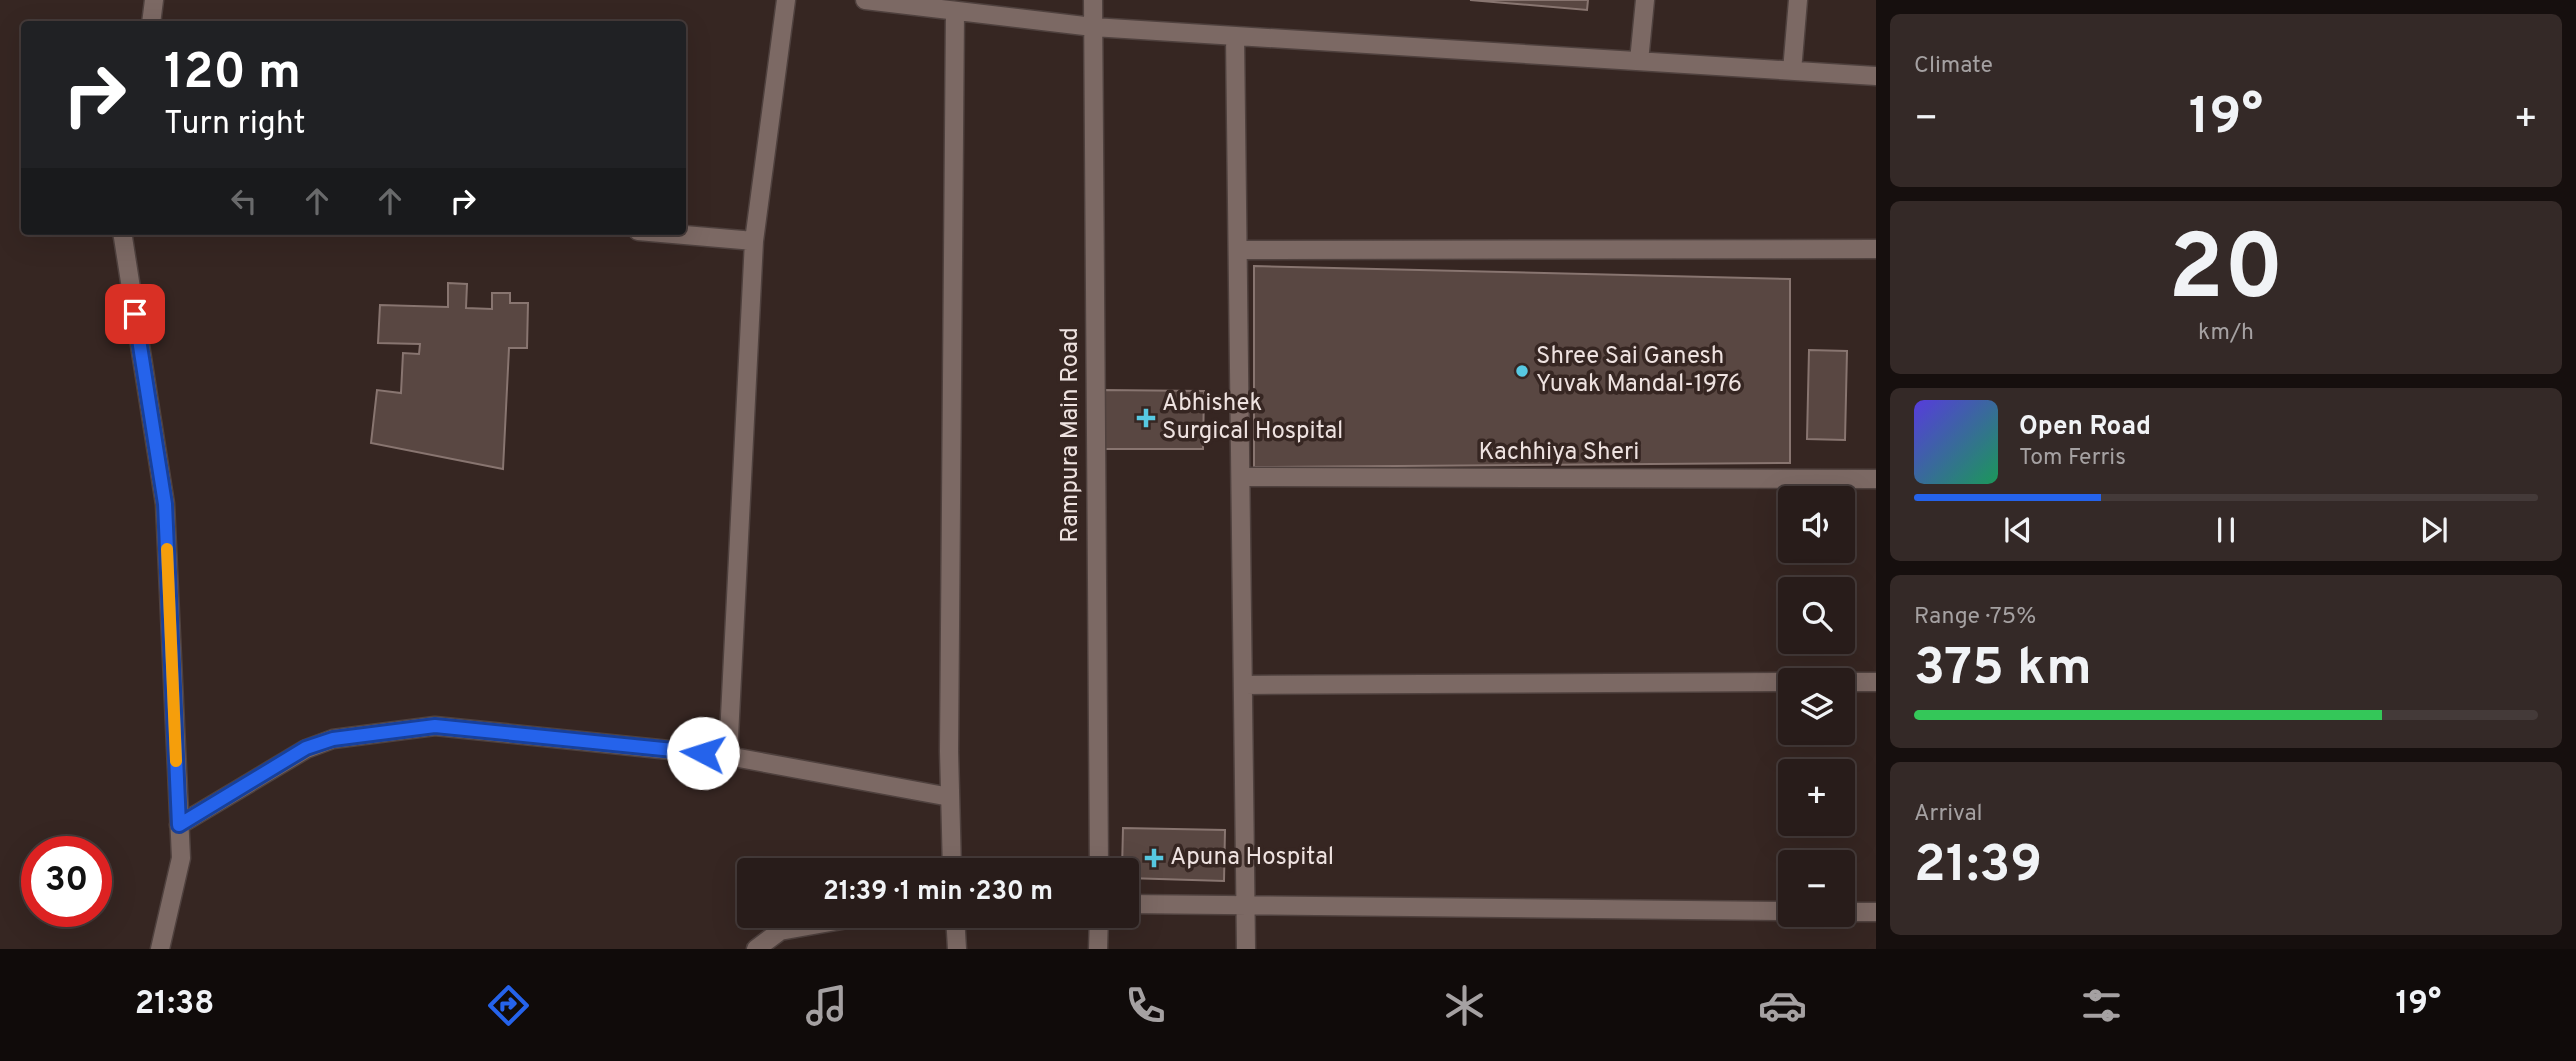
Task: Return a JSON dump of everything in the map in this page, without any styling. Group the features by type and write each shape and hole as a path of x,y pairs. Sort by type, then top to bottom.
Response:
{"street":[{"path":"151,21 154,0"},
{"path":"728,756 754,241 786,0"},
{"path":"865,0 1093,27 1876,76"},
{"name":"Rampura Main Road","path":"1093,0 1099,858"},
{"path":"1639,61 1646,0"},
{"path":"1792,71 1798,0"},
{"path":"952,858 955,11"},
{"path":"1236,36 1246,949"},
{"path":"123,235 165,504 181,858 160,949"},
{"path":"684,235 754,241"},
{"path":"1238,250 1876,249"},
{"name":"Kachhiya Sheri","path":"1241,477 1876,479"},
{"path":"1244,685 1778,682"},
{"path":"1855,682 1876,682"},
{"path":"179,825 306,748 333,739 435,726 728,756 950,797"},
{"path":"1139,904 1778,911"},
{"path":"1855,912 1876,912"},
{"path":"756,949 780,931 797,928"},
{"path":"956,928 957,949"},
{"path":"1098,949 1099,928"}],"building":[{"path":"1470,0 1588,0 1587,10"},
{"name":"Shree Sai Ganesh Yuvak Mandal-1976","path":"1254,266 1790,279 1790,463 1254,467"},
{"path":"448,283 467,284 466,308 492,309 492,293 510,293 510,303 528,303 527,348 509,348 503,469 371,443 377,390 401,393 403,353 419,354 420,344 378,343 380,305 448,307"},
{"path":"1809,350 1847,351 1845,440 1807,439"},
{"path":"1103,390 1204,391 1203,449 1103,449"},
{"path":"1123,828 1225,830 1224,881 1139,878 1139,858 1122,858"}],"slow traffic":[{"path":"167,549 176,761"}],"place":[{"name":"Shree Sai Ganesh Yuvak Mandal-1976","path":"1522,371"},
{"name":"Abhishek Surgical Hospital","path":"1146,418"},
{"name":"Apuna Hospital","path":"1154,858"}],"route":[{"path":"135,314 165,504 179,825 306,748 333,739 435,726 703,753"}]}
